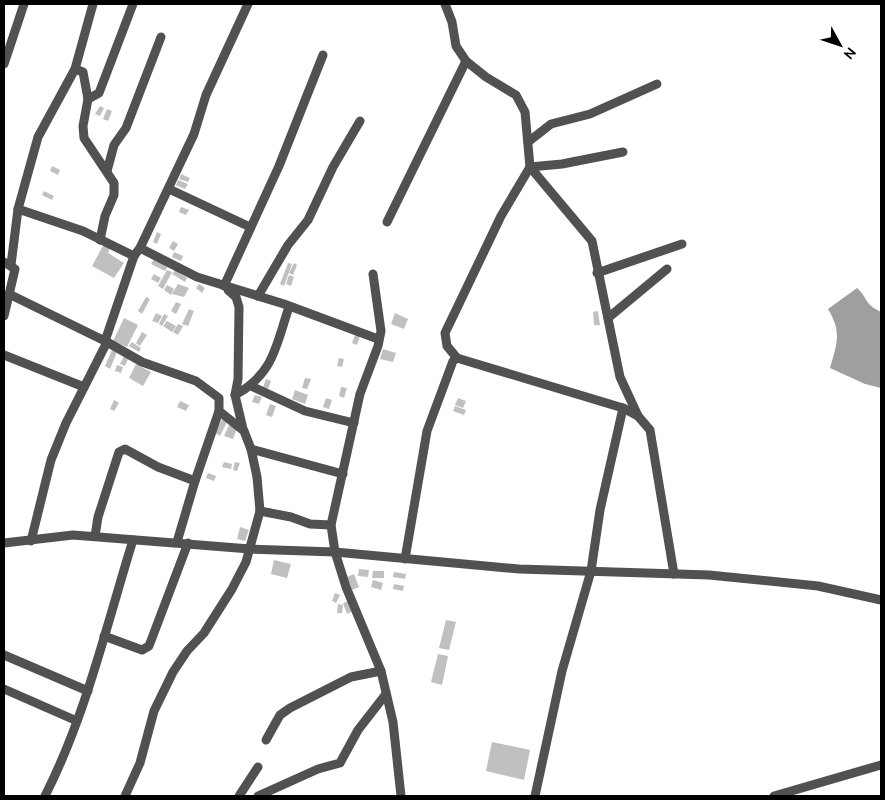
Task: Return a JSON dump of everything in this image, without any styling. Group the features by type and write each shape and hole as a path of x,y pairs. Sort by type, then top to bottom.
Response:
{"street":[{"path":"4,64 24,4"},
{"path":"4,316 6,305 11,295 15,269 7,263 18,209 38,137 74,69 93,4"},
{"path":"88,99 99,92 133,4"},
{"path":"31,541 51,460 106,341 134,256 140,248 169,189 179,162 194,134 206,95 248,4"},
{"path":"445,4 452,22 456,46 466,61 486,77 516,95 525,112 530,167 501,216 445,333 447,346 457,358 623,408 638,416"},
{"path":"107,171 114,144 126,128 160,36"},
{"path":"224,286 279,166 323,55"},
{"path":"388,222 466,61"},
{"path":"74,69 83,72 88,99 83,126 84,138 114,182 114,195 105,216 100,240"},
{"path":"528,142 551,124 590,114 657,84"},
{"path":"258,296 288,245 308,220 333,167 360,122"},
{"path":"530,167 562,164 623,152"},
{"path":"530,167 586,231 592,241 620,378 638,416 650,430 674,574"},
{"path":"169,189 250,227"},
{"path":"18,209 83,231 134,256"},
{"path":"597,272 682,244"},
{"path":"140,248 197,277 258,296 378,339"},
{"path":"608,318 666,269"},
{"path":"373,274 381,332 378,346 360,394 331,525 335,552 346,587 381,671 393,722 401,796"},
{"path":"125,796 140,763 154,712 173,672 187,651 204,633 232,589 250,549 260,511 259,488 251,449 244,430 236,395 239,370 240,308 236,297 224,286"},
{"path":"11,295 106,341 142,362 196,382 219,398 219,411 177,542"},
{"path":"236,395 251,386 268,368 289,307"},
{"path":"4,355 84,387"},
{"path":"405,559 427,431 453,361 457,358"},
{"path":"251,386 306,411 354,423"},
{"path":"534,796 562,671 591,571 600,510 623,408"},
{"path":"219,411 244,430"},
{"path":"95,536 98,518 119,452 125,449 158,467 195,481"},
{"path":"251,449 298,460 342,474"},
{"path":"260,511 291,517 310,524 331,525"},
{"path":"4,543 73,535 95,536 250,549 335,552 519,569 674,574 818,586 881,600"},
{"path":"45,796 61,764 88,691 133,540"},
{"path":"104,636 142,650 149,646 188,543"},
{"path":"4,655 88,691"},
{"path":"266,740 280,715 290,708 351,677 381,671"},
{"path":"4,689 77,721"},
{"path":"258,796 318,769 340,763 358,730 386,694"},
{"path":"774,796 881,765"},
{"path":"239,796 258,766"}],"shaded area":[{"path":"857,288 875,309 881,312 881,388 865,384 830,368 835,352 837,331 828,309"}],"building":[{"path":"100,106 104,108 100,116 95,114"},
{"path":"107,109 112,111 108,121 103,119"},
{"path":"52,166 60,170 58,175 50,171"},
{"path":"181,174 190,178 188,182 179,179"},
{"path":"178,180 188,184 185,189 176,185"},
{"path":"44,191 54,196 52,200 42,195"},
{"path":"181,207 189,210 186,215 179,212"},
{"path":"157,232 161,234 157,244 153,242"},
{"path":"173,241 178,244 174,251 169,248"},
{"path":"104,244 110,248 108,253 124,263 114,278 92,266"},
{"path":"174,252 183,256 181,261 172,257"},
{"path":"154,259 168,266 165,271 151,264"},
{"path":"288,263 292,264 284,286 280,284"},
{"path":"294,263 297,265 293,275 289,273"},
{"path":"167,270 172,272 163,289 158,286"},
{"path":"175,270 187,278 185,282 172,274"},
{"path":"154,274 161,278 158,283 151,279"},
{"path":"289,275 294,277 291,286 286,284"},
{"path":"178,284 189,288 184,297 172,294"},
{"path":"199,284 205,288 202,293 196,288"},
{"path":"167,285 174,289 171,295 164,290"},
{"path":"146,297 150,299 142,314 138,311"},
{"path":"176,302 181,304 176,314 171,311"},
{"path":"189,309 194,311 188,326 182,324"},
{"path":"598,311 600,325 594,325 593,312"},
{"path":"156,313 162,316 158,323 152,321"},
{"path":"395,313 408,319 404,329 391,324"},
{"path":"164,314 168,316 162,326 159,324"},
{"path":"124,318 138,325 127,347 113,341"},
{"path":"167,321 176,326 172,332 163,326"},
{"path":"178,324 183,326 178,335 173,332"},
{"path":"142,332 147,335 140,346 136,343"},
{"path":"355,335 360,336 357,345 352,343"},
{"path":"132,342 141,348 139,352 129,346"},
{"path":"383,349 396,353 393,362 380,359"},
{"path":"112,350 117,352 110,369 105,366"},
{"path":"124,356 128,359 125,366 120,364"},
{"path":"339,358 344,359 342,367 337,366"},
{"path":"136,364 151,372 143,386 129,378"},
{"path":"117,365 123,367 121,373 115,371"},
{"path":"305,378 311,379 307,389 302,388"},
{"path":"266,379 271,381 268,389 263,387"},
{"path":"341,387 347,388 344,398 339,396"},
{"path":"295,390 308,395 305,404 292,399"},
{"path":"255,395 262,397 259,404 252,402"},
{"path":"326,398 332,400 329,409 323,407"},
{"path":"458,398 466,401 463,408 455,405"},
{"path":"114,400 119,403 114,411 110,409"},
{"path":"180,401 189,405 186,411 177,407"},
{"path":"270,404 276,406 272,417 266,415"},
{"path":"455,406 466,410 464,415 453,411"},
{"path":"222,419 227,422 220,436 215,433"},
{"path":"229,425 237,429 233,439 224,436"},
{"path":"224,462 232,464 231,469 222,467"},
{"path":"235,462 240,463 237,471 233,470"},
{"path":"208,473 216,476 214,481 206,478"},
{"path":"240,527 249,530 245,541 237,539"},
{"path":"274,560 291,564 287,578 271,574"},
{"path":"359,569 369,570 368,577 358,576"},
{"path":"373,571 384,571 384,578 372,578"},
{"path":"394,572 406,574 405,579 393,577"},
{"path":"354,574 359,587 352,590 347,577"},
{"path":"373,580 383,583 381,590 371,587"},
{"path":"394,584 404,586 403,591 393,589"},
{"path":"335,593 340,595 336,603 332,601"},
{"path":"349,601 353,611 347,614 343,603"},
{"path":"338,604 343,605 342,613 337,613"},
{"path":"446,620 456,622 449,650 439,648"},
{"path":"438,654 448,656 442,685 431,682"},
{"path":"492,742 530,750 524,780 486,771"}]}
